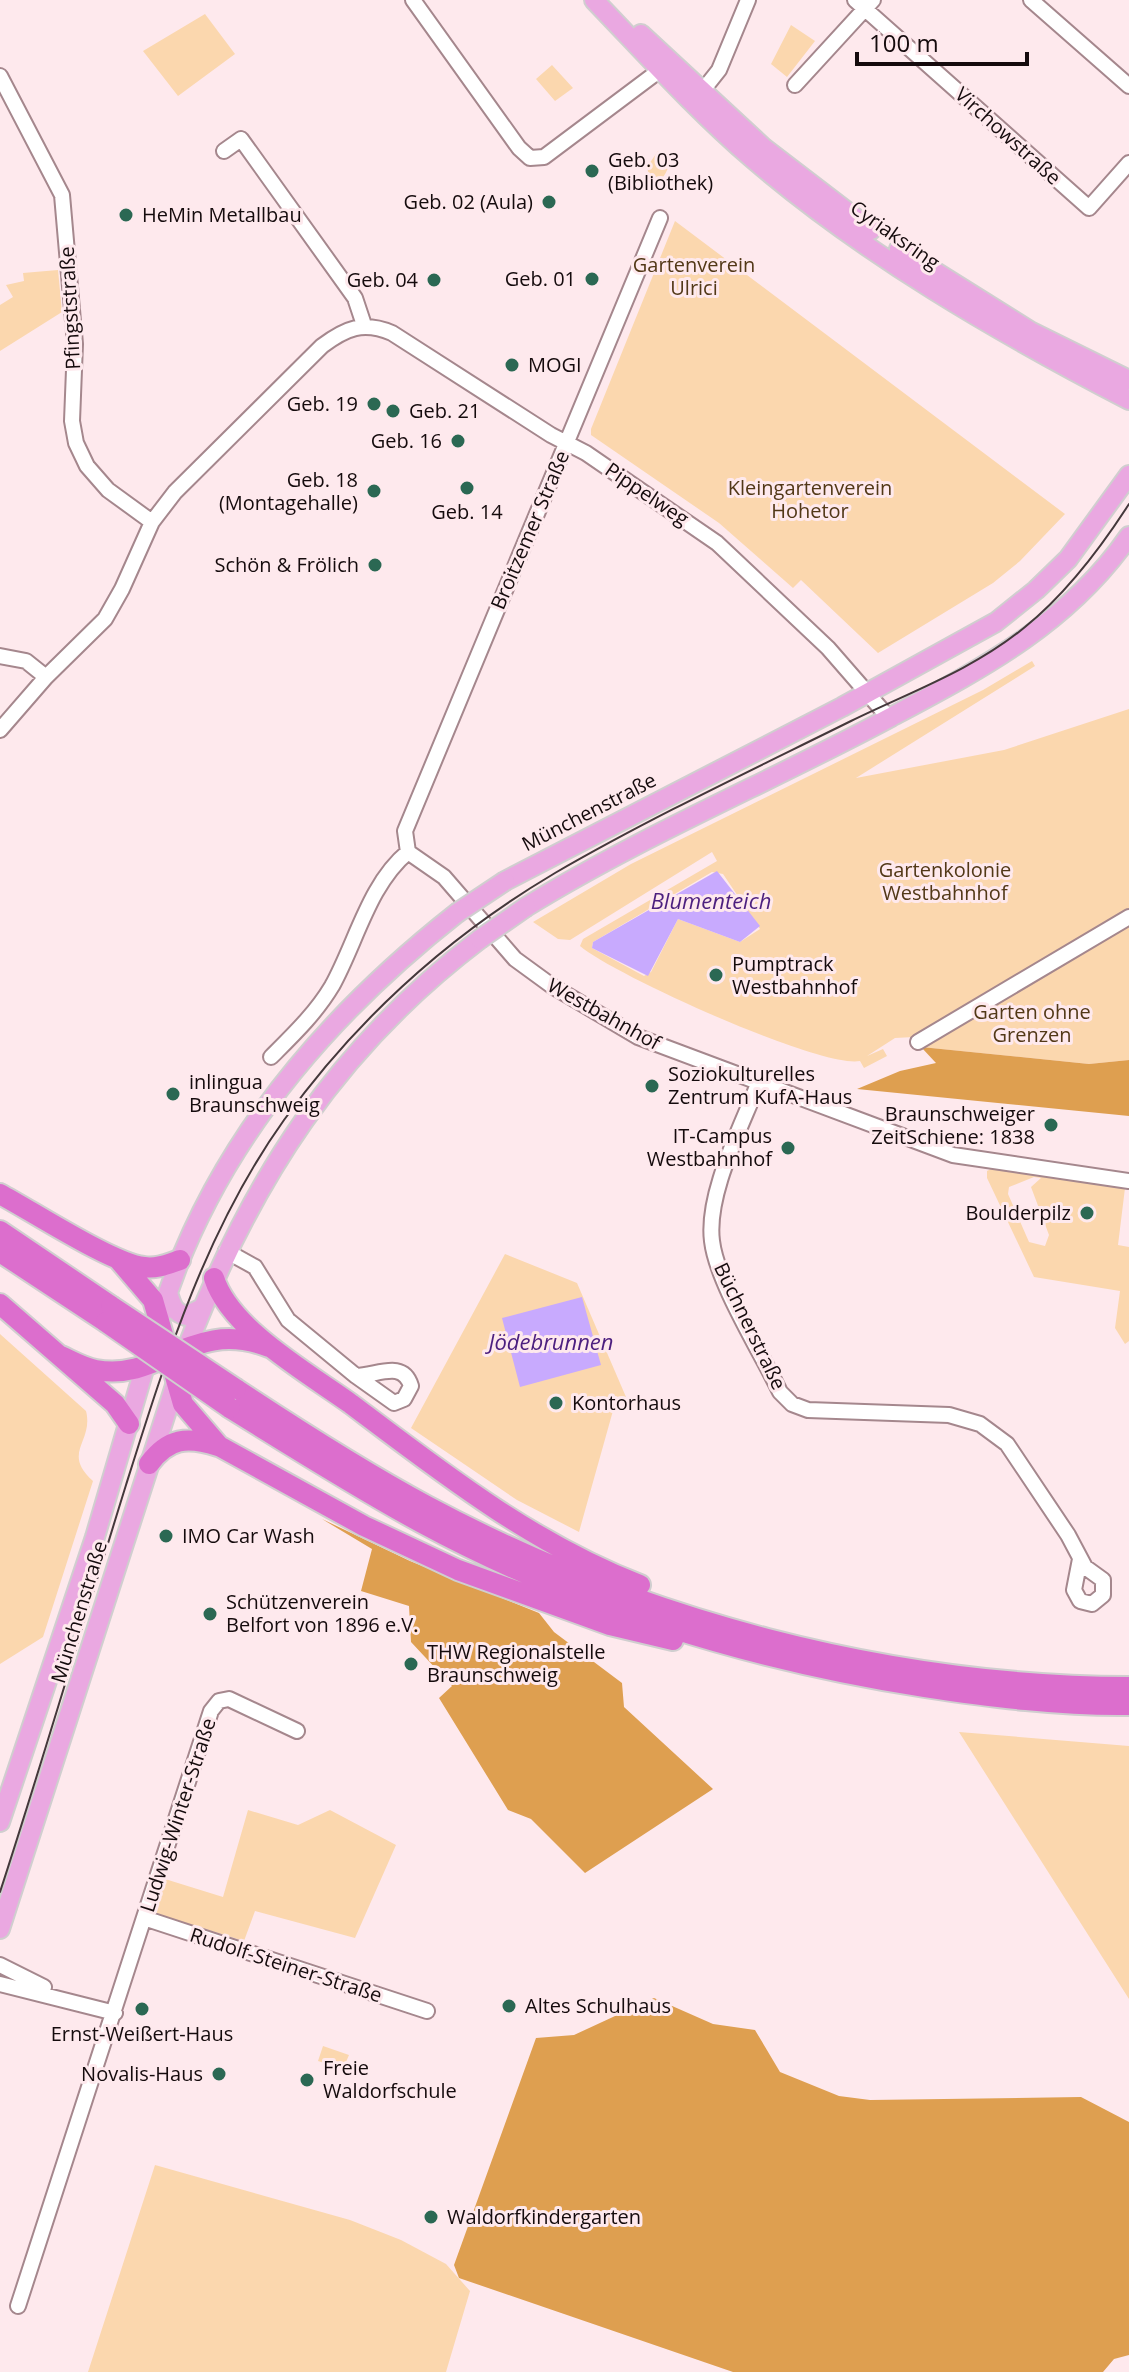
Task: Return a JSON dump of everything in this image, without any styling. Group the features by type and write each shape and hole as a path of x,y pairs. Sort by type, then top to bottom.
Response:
{"highway":[{"path":"0,1194 118,1259 142,1267 159,1267 180,1260"},
{"path":"0,1231 109,1314 233,1399 428,1506 520,1550 778,1650 964,1693 1129,1705"},
{"path":"0,1252 109,1314"},
{"path":"118,1259 153,1300 160,1316 175,1386 189,1414 219,1446 376,1532 528,1596 610,1625 732,1655 778,1650 1048,1684 1129,1687"},
{"path":"214,1278 226,1304 277,1350 443,1474 529,1529 628,1581 778,1650"},
{"path":"0,1304 115,1404 129,1424"},
{"path":"61,1356 94,1370 129,1369 188,1345 233,1337 277,1350"},
{"path":"149,1464 165,1445 178,1440 219,1446"}],"main road":[{"path":"594,0 666,66"},
{"path":"608,0 666,66"},
{"name":"Cyriaksring","path":"666,66 768,171 889,258 1042,355 1129,400"},
{"name":"Cyriaksring","path":"698,97 910,257 1030,331 1129,380"},
{"name":"Münchenstraße","path":"0,1822 180,1260 226,1166 290,1072 356,999 457,913 505,881 985,629 1025,600 1076,549 1129,475"},
{"name":"Münchenstraße","path":"0,1929 202,1308 226,1251 278,1156 343,1069 393,1014 480,939 526,907 640,842 975,674 1027,640 1086,589 1129,536"},
{"path":"168,1293 173,1310 180,1314 186,1316 202,1308"}],"street":[{"path":"413,0 519,148 530,158 544,157 666,66"},
{"path":"698,97 719,70 748,0"},
{"path":"1031,0 1129,86"},
{"path":"795,85 864,3"},
{"name":"Virchowstraße","path":"864,3 1089,208 1129,163"},
{"name":"Pfingststraße","path":"0,76 62,195 75,344 72,421 80,454 108,490 152,522"},
{"path":"0,730 46,677 105,619 152,522 196,470 322,346 344,331 364,325 355,298 241,139 224,151"},
{"name":"Broitzemer Straße","path":"271,1057 319,1007 347,958 388,870 406,848 405,831 660,218"},
{"name":"Pippelweg","path":"364,325 392,333 566,444 586,453 717,543 775,594 869,692 889,718"},
{"path":"0,656 26,661 46,677"},
{"name":"Westbahnhof","path":"406,848 444,877 500,944 552,986 638,1037 953,1155 1129,1181"},
{"path":"918,1042 1129,917"},
{"name":"Büchnerstraße","path":"758,1084 717,1191 712,1241 719,1267 780,1392 792,1404 808,1410 949,1415 980,1424 1007,1444 1068,1535 1080,1559"},
{"path":"226,1251 255,1267 288,1320 356,1376"},
{"name":"Ludwig-Winter-Straße","path":"18,2306 214,1705 224,1700 239,1702 297,1731"},
{"name":"Rudolf-Steiner-Straße","path":"144,1918 427,2011"},
{"path":"0,1965 65,1999"},
{"path":"0,1984 115,2013"}],"green space":[{"path":"205,14 235,54 178,96 143,51"},
{"path":"791,25 815,41 787,77 771,64"},
{"path":"552,65 573,88 555,101 536,79"},
{"path":"658,151 669,153 670,161 665,174 656,183 650,179 647,167"},
{"name":"Kleingartenverein Hohetor","path":"675,221 1065,514 1020,561 993,583 878,653 801,580 793,588 719,523 591,435"},
{"path":"58,270 62,312 0,351 0,305 13,297 6,285 24,281 23,273"},
{"name":"Gartenkolonie Westbahnhof","path":"1032,661 1035,666 856,778 1004,750 1129,709 1129,908 914,1037 895,1038 867,1056 883,1049 887,1056 864,1068 860,1061 838,1060 805,1050 718,1017 633,977 580,946 583,939 717,861 712,852 570,940 558,939 533,922 631,864 983,690","holes":["712,872 723,874 760,929 740,942 678,919 651,972 644,976 592,948 593,942"]},
{"name":"Garten ohne Grenzen","path":"1129,924 1129,1060 1089,1064 921,1047"},
{"path":"991,1169 1125,1188 1118,1245 1129,1247 1129,1341 1125,1344 1115,1328 1120,1291 1034,1277 987,1178 987,1171","holes":["1034,1177 1041,1178 1031,1187 1049,1235 1045,1246 1029,1242 1008,1194 1009,1187"]},
{"path":"505,1254 577,1283 626,1397 616,1400 579,1532 517,1500 411,1428"},
{"path":"0,1334 86,1411 86,1431 79,1454 84,1471 93,1481 43,1637 0,1664"},
{"path":"959,1732 1129,1746 1129,1999"},
{"path":"248,1810 298,1825 330,1810 396,1845 355,1938 255,1911 244,1941 154,1913 165,1879 223,1897"},
{"path":"323,2046 349,2055 343,2069 318,2061"},
{"path":"155,2165 350,2220 401,2240 446,2264 470,2291 446,2372 88,2372"}],"shaded area":[{"path":"921,1047 1089,1064 1129,1060 1129,1116 857,1089 900,1071 936,1063"},
{"path":"322,1519 410,1561 539,1613 554,1632 622,1683 624,1707 713,1789 585,1873 531,1819 508,1810 439,1698 452,1686 411,1642 409,1606 361,1591 372,1549"},
{"path":"654,1998 713,2024 755,2030 780,2072 839,2096 870,2100 1081,2097 1129,2122 1129,2355 1114,2359 1103,2372 733,2372 459,2278 454,2265 536,2038 574,2035"}],"water":[{"name":"Blumenteich","path":"717,871 760,926 740,942 678,919 648,976 592,948 593,942"},
{"name":"Jödebrunnen","path":"582,1297 601,1365 520,1387 502,1318"}],"tram line":[{"path":"0,1892 173,1342 210,1250 232,1205 256,1162 312,1083 373,1015 442,952 555,873 664,814 941,679 1005,642 1069,585 1129,504"}],"place":[{"name":"Geb. 03 (Bibliothek)","path":"592,171"},
{"name":"Geb. 02 (Aula)","path":"549,202"},
{"name":"HeMin Metallbau","path":"126,215"},
{"name":"Geb. 01","path":"592,279"},
{"name":"Geb. 04","path":"434,280"},
{"name":"MOGI","path":"512,365"},
{"name":"Geb. 19","path":"374,404"},
{"name":"Geb. 21","path":"393,411"},
{"name":"Geb. 16","path":"458,441"},
{"name":"Geb. 14","path":"467,488"},
{"name":"Geb. 18 (Montagehalle)","path":"374,491"},
{"name":"Schön & Frölich","path":"375,565"},
{"name":"Pumptrack Westbahnhof","path":"716,975"},
{"name":"Soziokulturelles Zentrum KufA-Haus","path":"652,1086"},
{"name":"inlingua Braunschweig","path":"173,1094"},
{"name":"Braunschweiger ZeitSchiene: 1838","path":"1051,1125"},
{"name":"IT-Campus Westbahnhof","path":"788,1148"},
{"name":"Boulderpilz","path":"1087,1213"},
{"name":"Kontorhaus","path":"556,1403"},
{"name":"IMO Car Wash","path":"166,1536"},
{"name":"Schützenverein Belfort von 1896 e.V.","path":"210,1614"},
{"name":"THW Regionalstelle Braunschweig","path":"411,1664"},
{"name":"Altes Schulhaus","path":"509,2006"},
{"name":"Ernst-Weißert-Haus","path":"142,2009"},
{"name":"Novalis-Haus","path":"219,2074"},
{"name":"Freie Waldorfschule","path":"307,2080"},
{"name":"Waldorfkindergarten","path":"431,2217"}],"park label":[{"name":"Gartenverein Ulrici","path":"694,276"}]}
